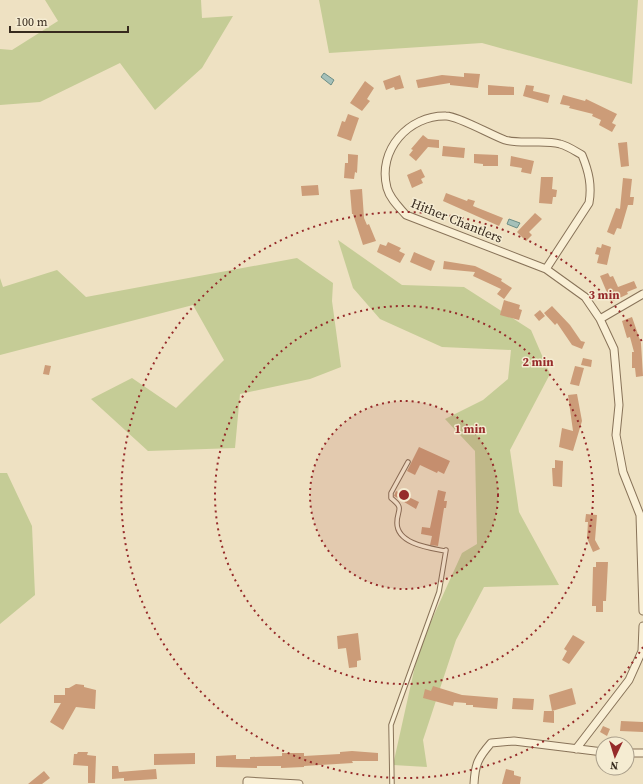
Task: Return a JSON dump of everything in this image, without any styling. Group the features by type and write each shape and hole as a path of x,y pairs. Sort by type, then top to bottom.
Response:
{"street":[{"name":"Hither Chantlers","path":"546,269 589,204 591,191 590,178 582,155 559,143 507,140 448,116 419,120 406,129 394,143 388,156 386,172 387,187 393,200 406,215 546,269 584,296 600,319 614,349 619,405 616,436 623,472 640,515 643,611"},
{"path":"600,319 643,294"},
{"path":"576,749 629,680 642,651 643,626"},
{"path":"474,784 475,767 479,756 491,743 514,741 595,751"},
{"path":"247,784 248,781 298,784"}],"lane":[{"path":"392,784 392,725 438,592 445,550 414,543 403,536 398,528 397,524 400,508 399,504 392,498 391,493 408,462"}],"green space":[{"path":"45,0 201,0 202,18 233,16 202,68 155,110 120,63 40,102 0,105 0,49 12,50 58,21"},
{"path":"319,0 638,0 632,84 482,43 329,53"},
{"path":"338,240 402,285 464,287 531,330 550,374 510,450 519,512 559,585 484,587 456,640 423,740 427,767 393,765 419,648 462,553 477,544 475,451 445,419 483,400 508,379 511,350 442,347 380,319 353,288"},
{"path":"297,258 333,283 332,301 341,367 310,379 240,394 235,448 148,451 91,399 132,378 176,408 224,360 193,305 0,355 0,278 3,287 57,270 86,297"},
{"path":"0,473 7,473 32,526 35,595 0,624"}],"water":[{"path":"324,73 334,80 331,85 321,77"},
{"path":"509,219 520,223 517,228 507,224"}],"building":[{"path":"464,73 480,74 478,88 450,85 450,83 418,88 416,80 442,75 464,77"},
{"path":"400,75 404,88 395,90 394,87 386,90 383,81"},
{"path":"365,81 374,88 367,99 370,101 362,111 350,103"},
{"path":"488,85 514,87 514,95 488,95"},
{"path":"526,85 534,86 533,91 550,95 548,103 523,96"},
{"path":"563,95 585,101 586,99 617,114 612,123 616,125 612,132 599,125 601,120 592,116 593,114 569,108 570,106 560,104"},
{"path":"348,114 359,118 351,141 337,136 342,121 345,122"},
{"path":"423,135 428,139 439,140 439,148 428,147 416,161 409,155 413,150 411,149"},
{"path":"627,142 629,166 621,167 618,143"},
{"path":"443,146 465,148 464,158 442,156"},
{"path":"348,154 358,155 357,173 355,172 354,179 344,178 345,163 348,163"},
{"path":"474,154 498,155 498,166 483,166 483,164 474,163"},
{"path":"511,156 534,161 531,174 521,172 522,168 510,166"},
{"path":"421,169 425,177 421,179 423,183 412,188 407,175"},
{"path":"541,177 553,177 552,189 557,190 556,197 553,197 552,204 539,203"},
{"path":"623,178 632,179 630,197 634,197 633,205 628,205 621,229 617,228 614,235 607,232 616,208 620,209"},
{"path":"318,185 319,195 302,196 301,186"},
{"path":"362,189 364,218 367,225 369,224 376,241 363,245 352,214 350,190"},
{"path":"446,193 467,201 468,199 475,201 473,206 503,218 499,226 443,201"},
{"path":"535,213 542,219 529,232 532,235 526,241 517,232"},
{"path":"388,242 401,248 399,251 405,254 400,263 377,252 380,244 386,246"},
{"path":"602,244 611,247 607,265 597,263 599,255 595,254 597,247 601,248"},
{"path":"414,252 435,261 431,271 410,262"},
{"path":"444,261 475,266 502,279 501,281 512,288 504,299 497,294 501,289 473,276 475,272 443,269"},
{"path":"608,273 610,277 613,276 618,287 634,281 637,288 627,292 628,294 611,302 600,276"},
{"path":"504,300 520,305 519,309 522,310 519,320 500,315"},
{"path":"552,306 570,325 581,341 585,342 582,349 572,345 557,323 555,325 544,313"},
{"path":"540,310 545,316 539,321 534,315"},
{"path":"632,317 641,343 643,376 636,377 635,368 632,368 632,352 634,352 630,337 627,338 622,321"},
{"path":"583,358 592,360 591,367 581,365"},
{"path":"45,365 51,366 49,375 43,374"},
{"path":"575,366 584,368 579,386 570,384"},
{"path":"577,394 582,421 573,451 559,447 562,428 573,431 568,395"},
{"path":"419,447 450,461 444,474 438,471 437,473 420,465 415,475 407,471"},
{"path":"555,460 563,461 562,487 553,486 552,468 555,468"},
{"path":"438,490 446,492 444,501 447,501 446,508 444,508 438,546 430,545 432,536 421,534 422,527 430,528"},
{"path":"396,491 419,502 416,509 394,496"},
{"path":"586,514 597,515 595,540 600,549 593,552 587,538 588,522 585,522"},
{"path":"596,562 608,562 606,601 603,601 603,612 596,612 596,606 592,606 593,567 596,567"},
{"path":"358,633 361,660 357,661 357,667 349,668 346,648 338,649 337,636"},
{"path":"573,635 585,642 569,664 562,660 567,651 564,649"},
{"path":"76,684 84,685 84,687 96,690 95,709 76,707 63,730 50,722 61,703 54,703 54,695 65,695 65,688 69,688"},
{"path":"433,686 462,695 498,698 497,709 473,707 473,705 466,705 466,703 454,702 453,706 423,698 425,689 431,691"},
{"path":"572,688 576,704 552,711 549,695"},
{"path":"513,698 534,699 533,710 512,709"},
{"path":"544,711 554,711 554,723 543,722"},
{"path":"621,721 643,722 643,732 620,731"},
{"path":"603,726 610,729 607,736 600,732"},
{"path":"352,751 378,753 378,761 352,761 353,763 281,768 281,766 257,766 257,768 216,767 216,756 236,755 236,759 250,759 250,757 282,756 282,753 304,753 304,756 340,754 340,752"},
{"path":"78,752 88,752 87,755 96,756 95,783 88,783 88,766 73,765 74,754 77,754"},
{"path":"195,753 195,764 154,765 154,754"},
{"path":"112,766 118,766 119,772 156,769 157,779 124,781 124,778 112,779"},
{"path":"506,769 514,771 514,775 521,777 520,784 502,784"},
{"path":"44,771 50,778 42,784 28,784"}]}
